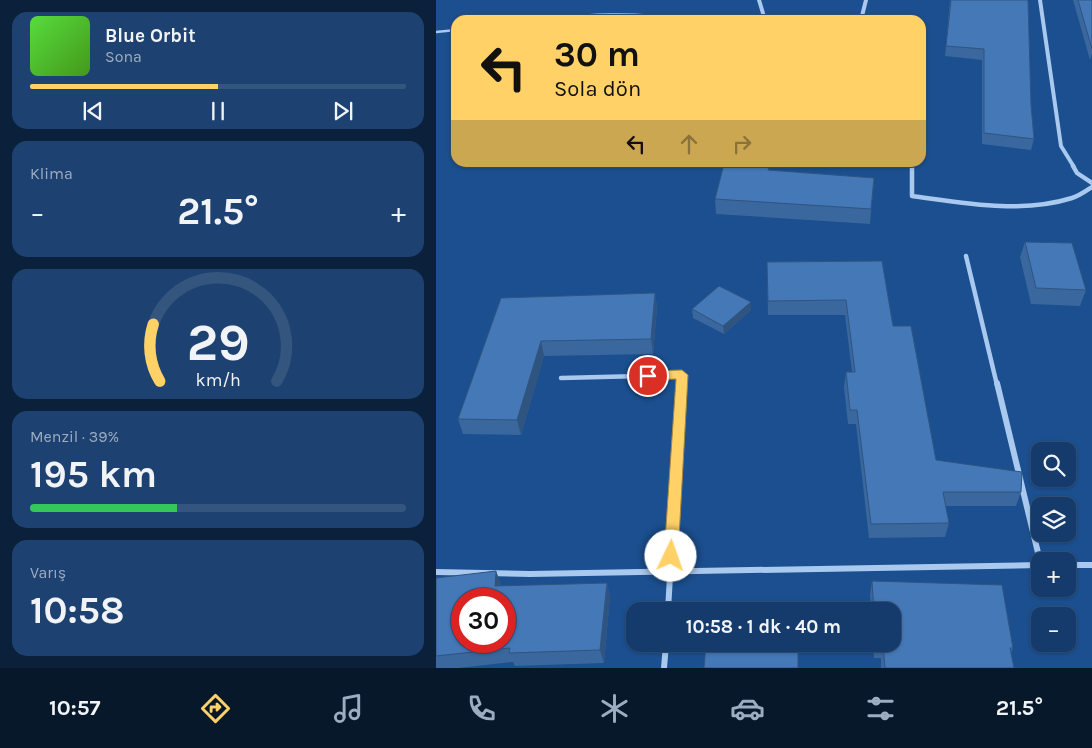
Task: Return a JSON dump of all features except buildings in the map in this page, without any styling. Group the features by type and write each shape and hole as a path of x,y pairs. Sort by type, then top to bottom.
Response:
{"street":[{"path":"760,0 764,15"},
{"path":"862,15 866,0"},
{"path":"912,167 912,196 942,201 1036,206 1074,198 1092,185 1077,173 1061,146 1040,0"},
{"path":"966,256 1038,552"},
{"path":"561,378 682,375 668,602"},
{"path":"1076,565 1092,564"},
{"path":"436,572 530,574 1031,565"},
{"path":"664,668 665,652"}],"lane":[{"path":"589,15 618,13 654,15"},
{"path":"436,32 451,30"}],"route":[{"path":"648,376 682,375 680,437 673,507 671,556"}]}
